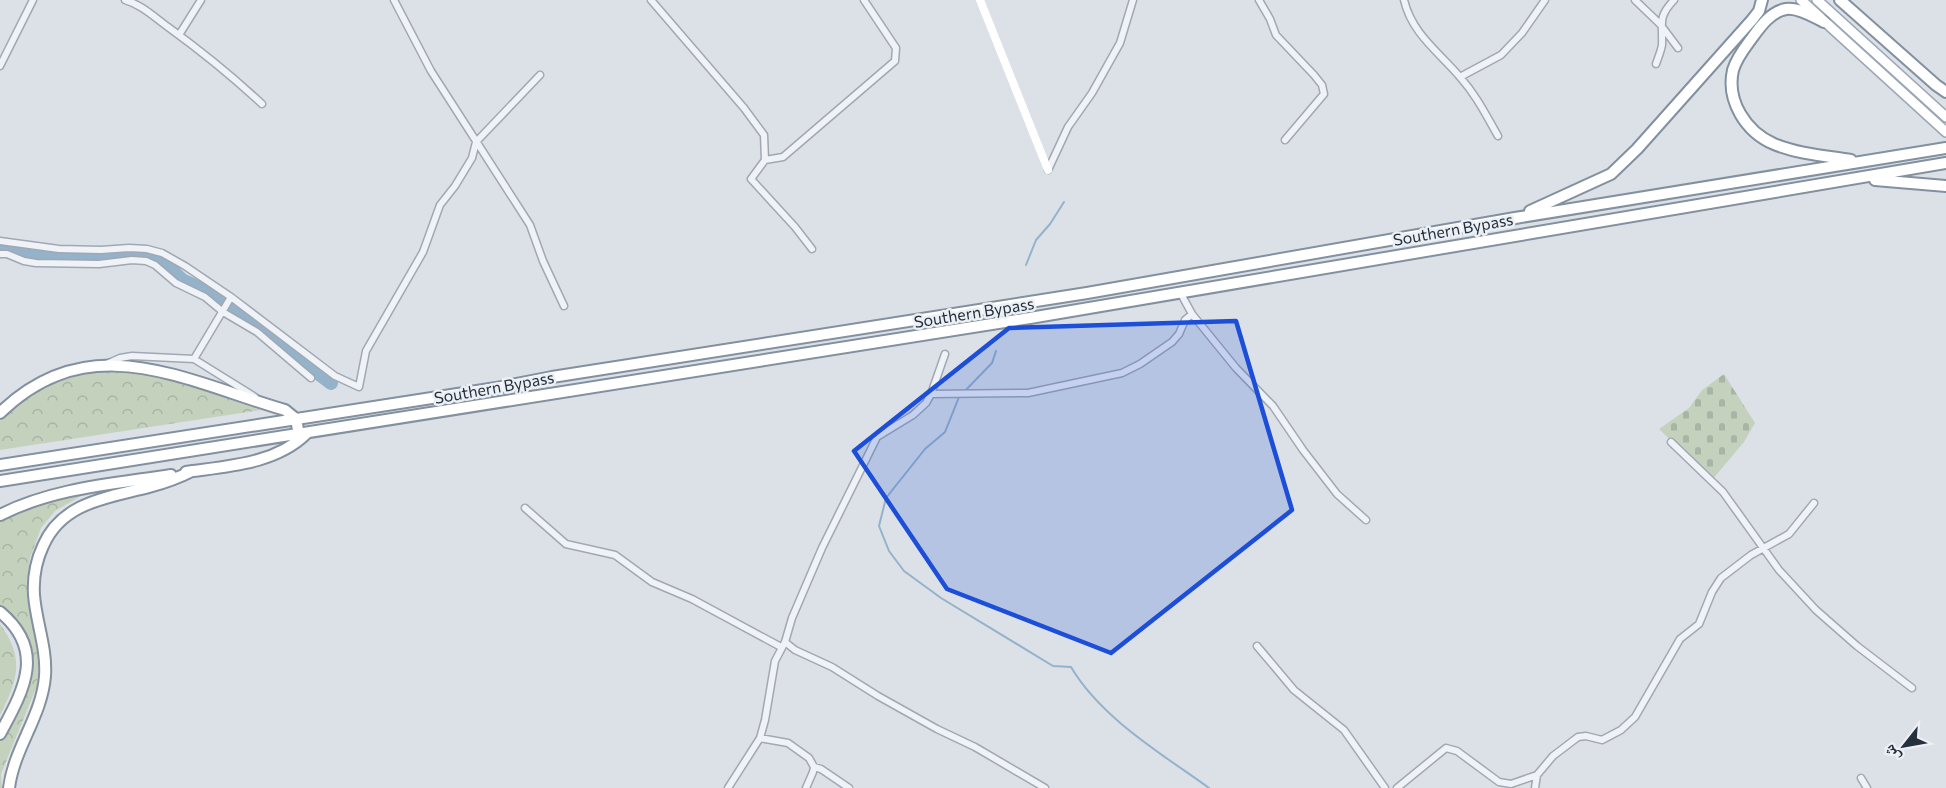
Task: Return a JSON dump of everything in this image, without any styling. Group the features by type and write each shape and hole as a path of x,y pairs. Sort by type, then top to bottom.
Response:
{"highway":[{"path":"1515,218 1589,185 1618,168 1752,20 1759,11 1762,0"},
{"path":"1840,0 1946,92"},
{"path":"1824,22 1792,9 1771,17 1744,49 1734,69 1732,91 1735,102 1746,124 1758,135 1774,144 1793,150 1863,161"},
{"name":"Southern Bypass","path":"0,465 496,388 767,342 1041,301 1303,257 1515,218 1946,148"},
{"name":"Southern Bypass","path":"2,480 1030,318 1946,164"},
{"path":"1853,179 1946,186"},
{"path":"0,413 23,394 51,378 80,368 120,365 163,372 285,410 296,419 303,434 289,448 268,458 64,492 22,505 0,515"},
{"path":"9,788 13,765 39,705 44,684 45,653 34,595 34,575 47,536 64,517 84,504 160,484 192,471"},
{"path":"0,612 21,639 26,651 27,666 23,689 0,734"}],"main road":[{"path":"1801,0 1946,132"},
{"path":"1817,0 1946,117"}],"street":[{"path":"0,66 33,0"},
{"path":"125,0 136,3 179,35 232,76 262,104"},
{"path":"179,35 201,0"},
{"path":"394,0 431,71 530,225 543,261 564,306"},
{"path":"651,0 744,108 764,135 765,160 751,179 812,249"},
{"path":"765,160 783,157 895,61 896,48 864,0"},
{"path":"980,0 1048,170"},
{"path":"1048,170 1068,127 1092,93 1120,43 1133,0"},
{"path":"1259,0 1276,34 1314,75 1322,85 1324,94 1285,140"},
{"path":"1404,0 1416,29 1460,77 1479,102 1498,136"},
{"path":"1460,77 1501,55 1522,33 1545,0"},
{"path":"1635,0 1660,24 1678,48"},
{"path":"1656,64 1662,46 1660,24 1665,9 1674,0"},
{"path":"0,242 59,249 147,249 162,253 231,297 335,376 358,387 366,351 423,252 440,205 472,158 476,142 540,75"},
{"path":"0,254 36,263 99,264 132,260 146,261 155,265 176,283 205,297 223,312 257,332 311,378"},
{"path":"1180,292 1192,314 1236,368 1274,406 1303,450 1337,494 1366,520"},
{"path":"194,359 231,297"},
{"path":"931,394 1028,393 1122,373 1172,342 1179,334 1185,320 1192,314"},
{"path":"728,788 760,738 775,661 822,548 877,437 913,415 926,403 945,354"},
{"path":"103,365 132,356 194,359 242,388 260,402"},
{"path":"1671,442 1723,492 1779,570 1816,610 1857,646 1912,688"},
{"path":"1397,788 1446,748 1457,751 1500,782 1511,784 1537,775 1553,756 1578,737 1586,736 1602,740 1621,730 1635,717 1680,639 1699,624 1718,582 1751,555 1789,534 1814,503"},
{"path":"525,508 566,544 615,555 652,582 832,667 878,696 975,747 1045,788"},
{"path":"1257,646 1294,690 1344,730 1385,788"},
{"path":"760,738 788,743 809,758 814,767 821,769 849,788"},
{"path":"806,788 814,767"},
{"path":"1535,788 1537,775"},
{"path":"1861,778 1867,788"}],"highlighted area":[{"path":"1236,321 1292,510 1111,653 947,589 854,451 1009,328"}],"green space":[{"path":"102,371 143,373 197,388 261,410 0,450 0,421 12,410 46,387 72,377"},
{"path":"1724,374 1755,423 1744,442 1712,480 1659,429 1689,408 1702,390"},
{"path":"111,486 83,495 55,511 41,528 30,558 27,587 39,663 37,686 1,774 2,788 0,788 0,742 23,696 22,630 10,614 0,606 0,520 40,501"},
{"path":"0,624 13,648 16,669 15,680 0,715"}],"waterway":[{"path":"1026,265 1036,240 1064,202"},
{"path":"0,246 13,248 32,256 62,255 87,258 127,254 150,256 182,280 206,291 265,328 280,344 331,383"},
{"path":"996,351 992,363 959,397 945,432 925,449 886,498 879,526 889,551 904,571 941,598 1053,666 1071,667 1099,703 1115,719 1209,788"}]}
